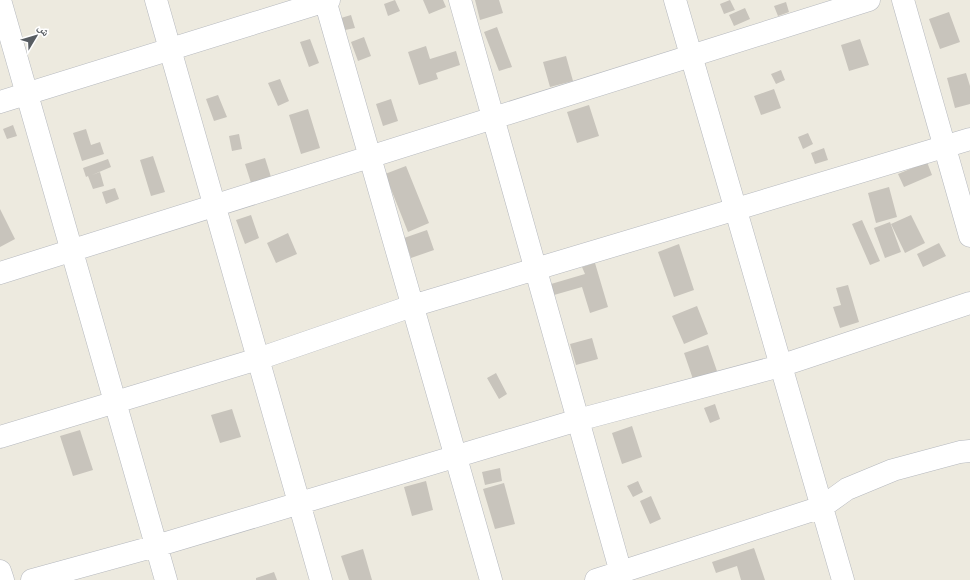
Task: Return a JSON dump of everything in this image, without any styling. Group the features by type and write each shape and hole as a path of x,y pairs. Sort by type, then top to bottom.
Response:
{"street":[{"path":"0,0 166,580"},
{"path":"156,0 321,580"},
{"path":"0,102 327,0 412,306 491,580"},
{"path":"460,0 622,576"},
{"path":"675,0 843,580"},
{"path":"0,273 869,0"},
{"path":"903,0 970,236"},
{"path":"0,437 258,359 412,306 970,139"},
{"path":"32,580 156,546 578,420 780,366 970,303"},
{"path":"596,580 622,576 822,507 847,489 893,470 960,452 970,451"},
{"path":"0,570 3,580"}],"building":[{"path":"395,0 400,11 388,16 384,4"},
{"path":"423,0 443,0 446,7 429,14"},
{"path":"475,0 499,0 503,13 480,20"},
{"path":"730,0 735,10 724,14 720,4"},
{"path":"786,2 789,12 778,16 774,6"},
{"path":"745,8 750,19 734,26 729,15"},
{"path":"949,12 960,42 940,49 929,19"},
{"path":"351,15 355,28 345,30 341,18"},
{"path":"497,27 512,67 499,71 484,32"},
{"path":"364,37 371,56 358,61 351,42"},
{"path":"310,39 319,63 309,67 300,42"},
{"path":"860,39 869,65 849,71 841,45"},
{"path":"426,46 430,59 456,51 460,65 436,73 438,79 419,85 408,52"},
{"path":"566,56 573,81 550,87 543,62"},
{"path":"781,70 785,80 776,84 771,74"},
{"path":"966,73 970,86 970,104 955,108 947,78"},
{"path":"280,79 289,101 278,106 268,83"},
{"path":"774,89 781,108 761,115 754,96"},
{"path":"218,95 227,117 214,121 206,99"},
{"path":"391,99 398,121 383,126 376,104"},
{"path":"589,105 599,136 577,143 567,112"},
{"path":"308,109 320,148 301,154 289,115"},
{"path":"13,125 17,136 7,139 3,129"},
{"path":"86,129 91,145 100,142 104,154 82,161 73,133"},
{"path":"808,133 813,144 803,149 798,137"},
{"path":"239,134 242,149 232,151 229,136"},
{"path":"824,148 828,160 815,164 811,153"},
{"path":"153,156 165,192 151,196 140,160"},
{"path":"265,158 271,177 251,183 245,164"},
{"path":"108,159 111,167 92,175 100,172 104,186 93,189 83,168"},
{"path":"927,162 932,175 904,187 898,174"},
{"path":"406,166 429,223 408,232 385,174"},
{"path":"889,187 897,217 876,223 868,193"},
{"path":"115,188 119,199 106,204 102,192"},
{"path":"0,209 15,239 0,247"},
{"path":"251,215 259,238 245,244 236,220"},
{"path":"911,215 925,243 905,253 891,224"},
{"path":"862,220 880,261 870,265 852,224"},
{"path":"890,222 901,252 885,258 874,228"},
{"path":"427,230 434,250 411,258 404,238"},
{"path":"288,233 297,254 276,263 267,243"},
{"path":"939,243 946,256 923,267 917,254"},
{"path":"679,244 694,290 674,297 658,252"},
{"path":"595,263 608,307 590,313 582,287 554,295 551,284 585,274 582,267"},
{"path":"848,285 859,322 840,328 833,307 841,305 836,288"},
{"path":"697,306 708,334 684,344 672,316"},
{"path":"592,338 598,359 576,365 570,344"},
{"path":"708,345 718,374 694,382 684,353"},
{"path":"496,373 507,394 499,399 487,378"},
{"path":"715,404 720,419 710,423 704,408"},
{"path":"232,409 241,437 220,443 211,415"},
{"path":"632,426 642,457 622,464 612,433"},
{"path":"80,430 93,470 73,476 60,436"},
{"path":"500,468 502,481 485,485 482,472"},
{"path":"426,481 433,510 412,516 404,487"},
{"path":"638,481 643,492 633,497 627,486"},
{"path":"504,483 515,524 495,529 483,489"},
{"path":"651,496 661,519 650,524 640,501"},
{"path":"754,548 765,580 741,580 737,566 716,573 712,562"},
{"path":"363,549 372,580 349,580 341,556"},
{"path":"274,572 277,580 256,580 256,578"}]}
